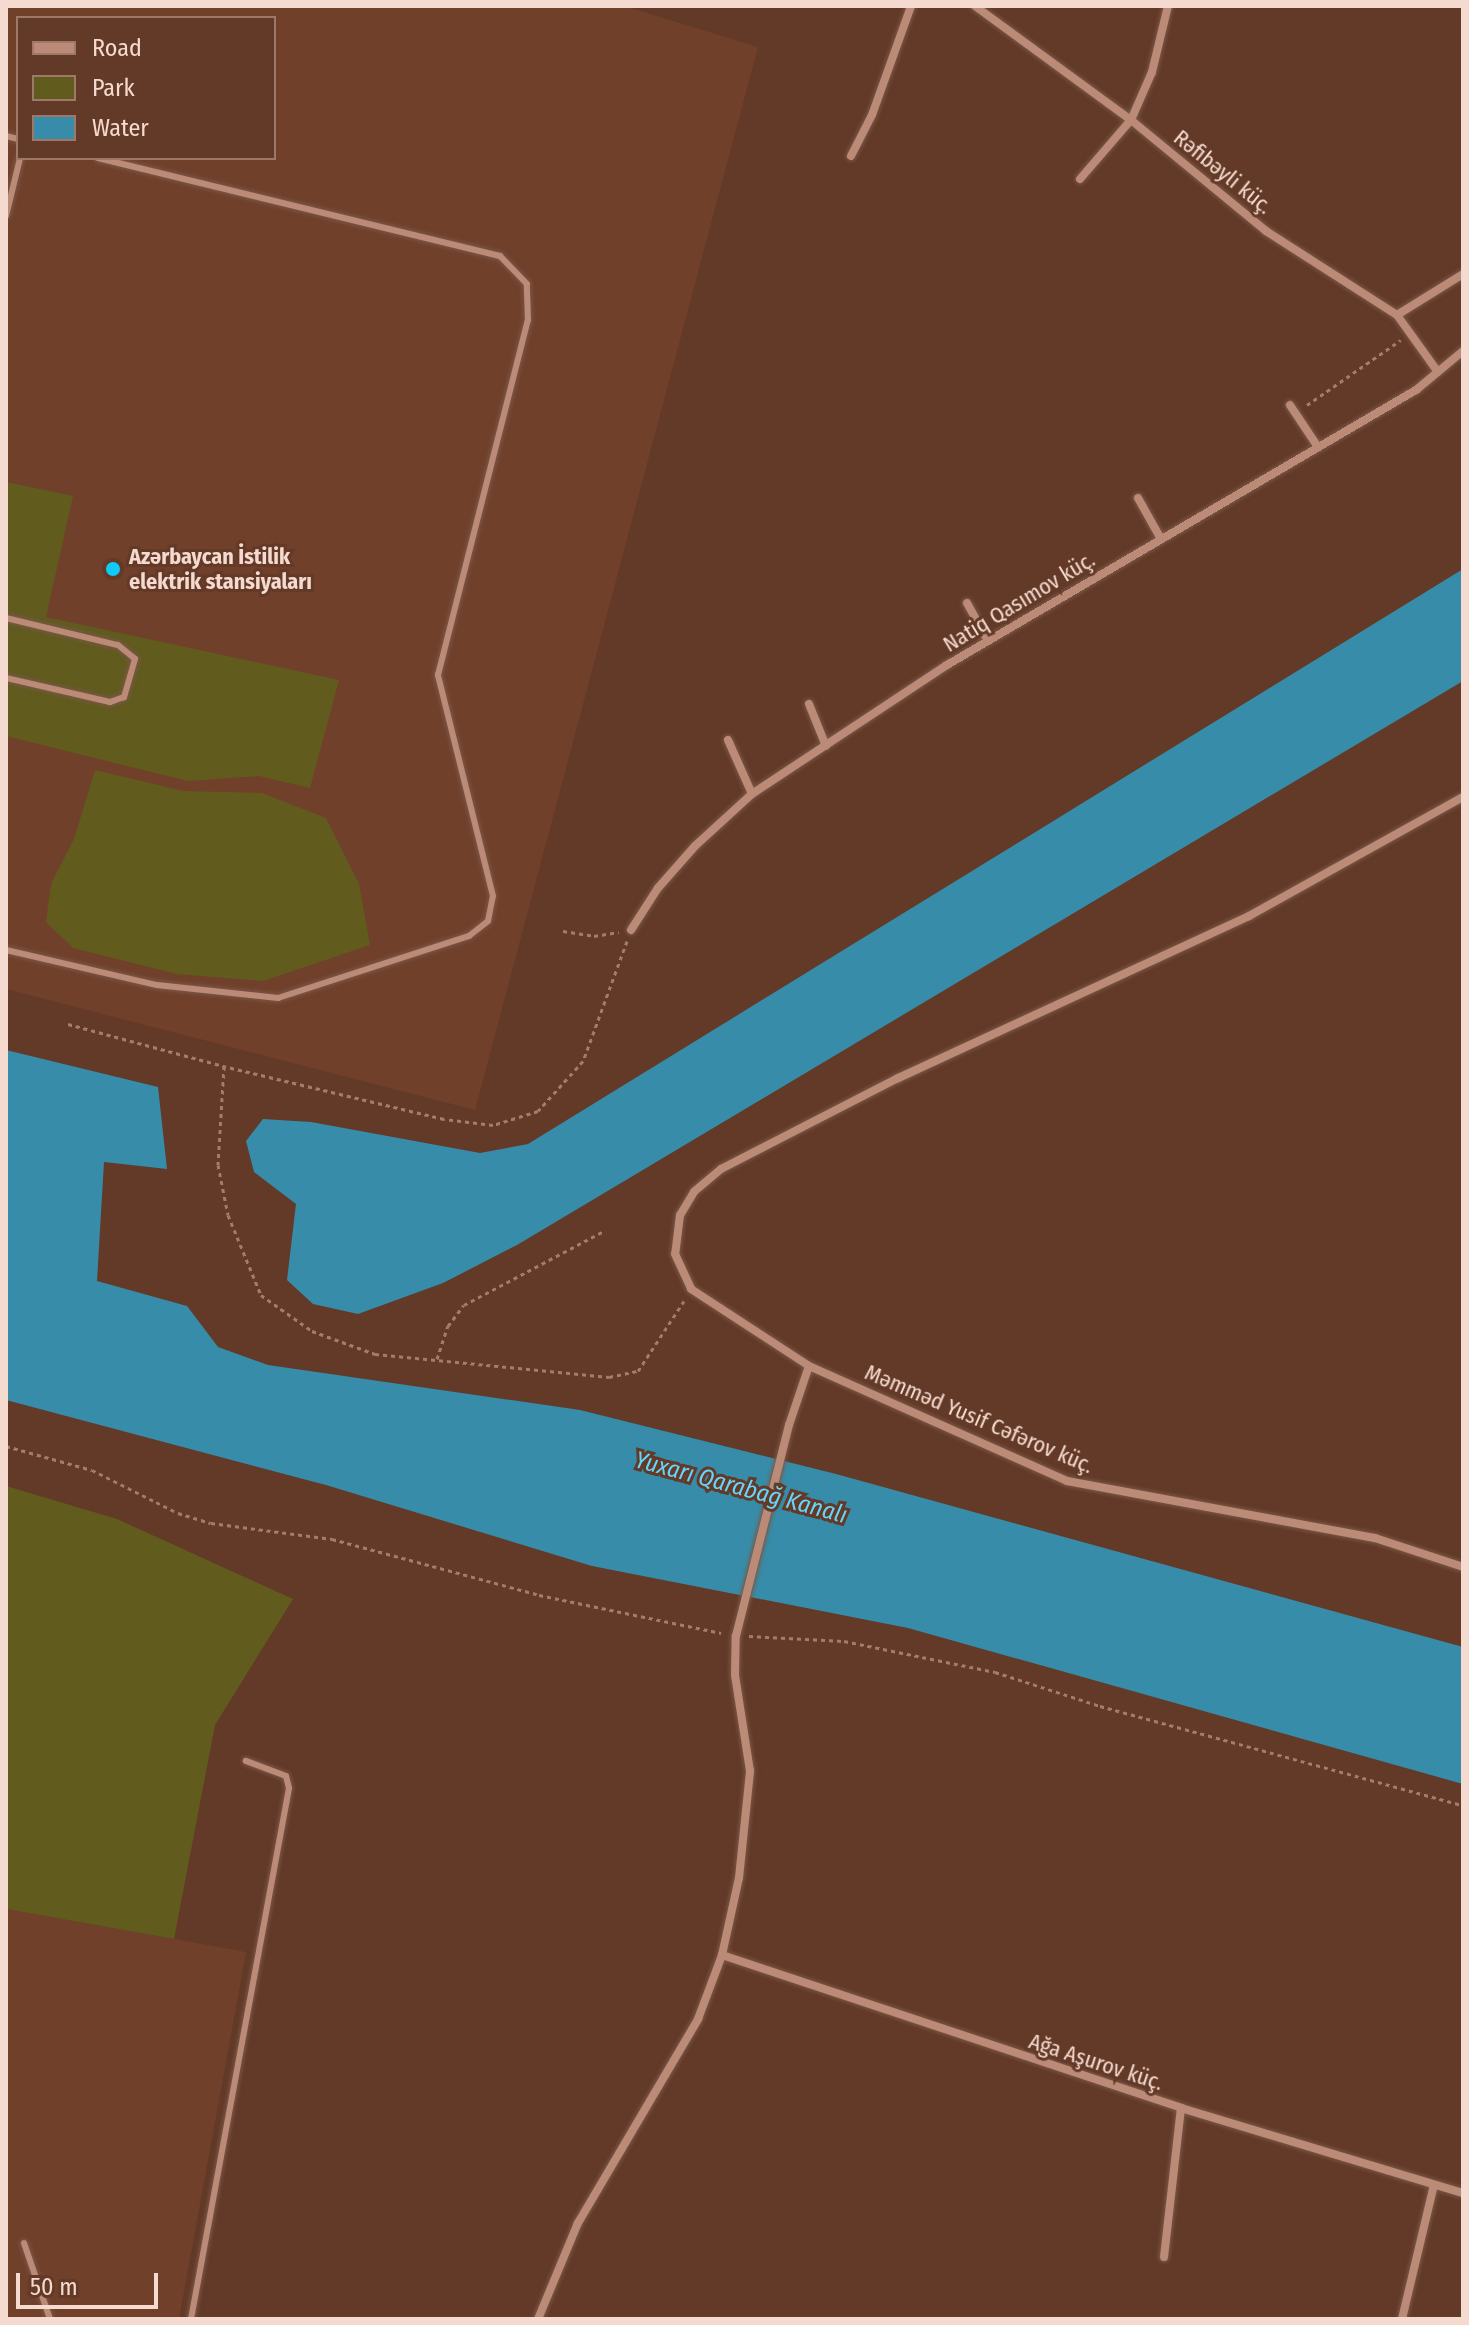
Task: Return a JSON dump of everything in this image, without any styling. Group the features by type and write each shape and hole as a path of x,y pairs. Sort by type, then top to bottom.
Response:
{"street":[{"path":"851,156 872,115 911,6"},
{"name":"Rəfibəyli küç.","path":"975,6 1131,120 1266,231 1397,315 1438,372"},
{"path":"1080,179 1131,120 1152,72 1168,6"},
{"path":"1397,315 1463,274"},
{"name":"Natiq Qasımov küç.","path":"631,930 658,888 695,846 752,794 988,641 1318,447 1438,372 1463,351"},
{"path":"1290,405 1318,447"},
{"path":"1138,498 1161,539"},
{"path":"967,603 988,641"},
{"path":"809,704 826,746"},
{"path":"728,740 752,794"},
{"path":"691,1289 675,1254 680,1215 694,1192 721,1169 898,1078 1249,916 1463,797"},
{"name":"Məmməd Yusif Cəfərov küç.","path":"691,1289 809,1366 1067,1481 1375,1538 1463,1567"},
{"path":"538,2319 578,2223 679,2056 722,1955 739,1878 750,1771 734,1661 744,1596 789,1425 809,1366"},
{"name":"Ağa Aşurov küç.","path":"722,1955 1181,2108 1463,2193"},
{"path":"1164,2257 1181,2108"},
{"path":"1402,2319 1434,2185"}],"lane":[{"path":"6,216 20,160"},
{"path":"6,950 157,985 278,998 469,936 488,921 493,896 438,675 528,320 527,284 500,256 106,160"},
{"path":"6,618 118,645 135,659 124,697 110,702 6,678"},
{"path":"191,2319 289,1788 286,1776 246,1761"},
{"path":"24,2243 50,2319"}],"path":[{"path":"1307,405 1411,334"},
{"path":"68,1024 224,1066 444,1119 493,1125 538,1111 583,1061 631,930 594,936 563,931"},
{"path":"224,1066 218,1165 228,1215 261,1295 325,1336 375,1354 609,1377 638,1371 691,1289"},
{"path":"437,1359 448,1326 464,1305 604,1231"}],"shaded area":[{"name":"Azərbaycan İstilik elektrik stansiyaları","path":"6,6 624,6 758,47 475,1110 6,989"},
{"path":"6,1909 246,1952 179,2319 6,2319"}],"green space":[{"path":"6,482 73,496 46,617 339,680 310,788 259,776 188,781 6,736"},
{"path":"95,770 183,791 262,793 326,818 359,884 370,945 263,981 177,974 73,948 46,922 51,884 74,839"},
{"path":"6,1486 117,1519 293,1599 215,1725 174,1939 6,1909"}],"water":[{"path":"1463,569 1463,681 517,1245 443,1283 358,1314 313,1304 287,1280 296,1204 254,1172 246,1141 263,1119 311,1122 480,1153 528,1144"},
{"name":"Yuxarı Qarabağ Kanalı","path":"6,1050 158,1087 167,1169 104,1162 97,1281 187,1306 218,1347 268,1365 580,1410 836,1474 1463,1647 1463,1784 908,1628 592,1566 326,1485 6,1400"}],"place":[{"name":"Azərbaycan İstilik elektrik stansiyaları","path":"113,569"}]}
